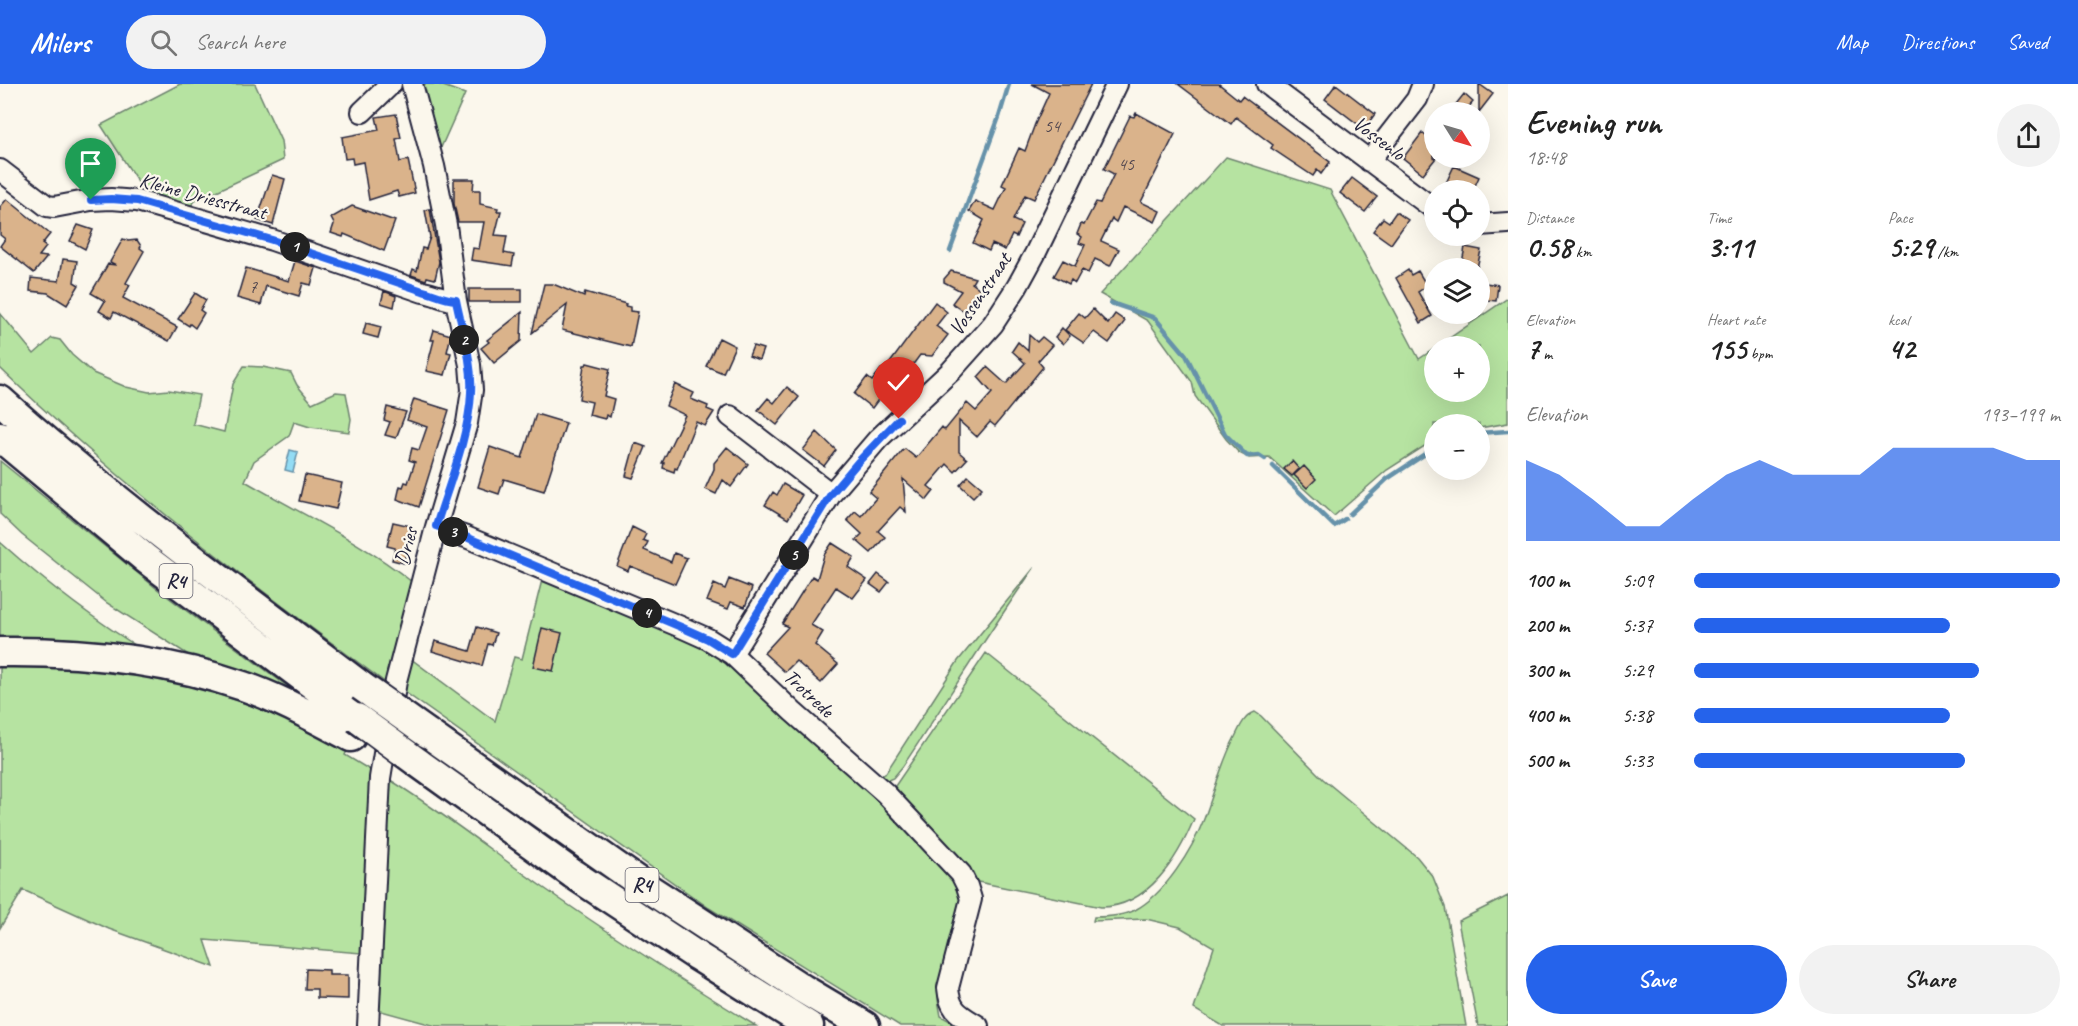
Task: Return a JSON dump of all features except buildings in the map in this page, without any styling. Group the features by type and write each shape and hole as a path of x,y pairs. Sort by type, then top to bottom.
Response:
{"highway":[{"name":"R4","path":"0,400 50,444 143,519 361,686 643,885 803,989 865,1026"},
{"name":"R4","path":"0,437 354,728 412,767 461,794 573,874 809,1026"},
{"path":"0,652 89,654 155,663 200,673 354,728"}],"street":[{"path":"362,112 391,84"},
{"name":"Dries","path":"368,1026 380,778 396,681 436,526 467,423 472,390 470,365 456,300 446,225 434,166 412,84"},
{"name":"Vossenstraat","path":"732,654 831,494 878,439 951,371 993,324 1035,254 1117,84"},
{"name":"Vossenlo","path":"1267,84 1424,202"},
{"path":"1369,161 1417,99 1423,84"},
{"name":"Kleine Driesstraat","path":"0,170 47,206 54,207 91,200 137,201 272,240 435,294 443,299 456,300"},
{"path":"1490,224 1508,223"},
{"path":"435,294 453,281"},
{"path":"730,416 831,494"},
{"name":"Trotrede","path":"436,526 708,639 732,654 885,794 961,874 967,886 970,899 948,988 949,1002 956,1012 978,1026"}],"green space":[{"path":"180,84 255,84 281,141 283,160 193,202 191,209 160,199 143,190 101,125"},
{"path":"421,84 438,84 465,94 439,152"},
{"path":"1226,157 1330,190 1419,359 1424,356 1424,402 1490,402 1490,336 1453,336 1470,324 1490,324 1490,310 1508,298 1508,423 1490,426 1490,414 1424,414 1424,446 1387,470 1334,516 1269,457 1249,458 1239,453 1195,396 1192,382 1148,321 1100,294"},
{"path":"0,313 34,354 52,338 60,340 72,355 93,373 126,387 149,392 169,390 199,395 193,424 224,432 233,384 244,366 263,367 291,373 297,385 312,403 336,392 346,393 351,419 349,432 310,427 294,422 289,436 254,461 245,481 352,541 412,582 386,683 286,609 139,493 45,411 0,368"},
{"path":"0,461 156,588 319,710 212,670 107,603 22,535 0,514"},
{"path":"0,542 73,602 151,655 0,646"},
{"path":"1034,568 903,766 893,778 886,781 880,776 885,774 958,661"},
{"path":"543,576 706,648 871,792 953,878 960,890 962,902 939,982 938,1000 941,1016 959,1026 900,1026 709,908 399,688 411,659 495,721 514,657 522,659"},
{"path":"986,653 1194,819 1170,864 1159,878 1133,899 1118,905 1101,907 973,880 893,789"},
{"path":"51,666 129,673 204,690 241,702 277,716 347,751 345,755 370,770 361,953 205,940 214,967 109,929 23,890 0,928 0,667"},
{"path":"1255,712 1323,779 1417,857 1433,877 1445,907 1466,1026 1223,1026 1194,1009 1214,947 1180,927 1146,919 1093,921 1094,917 1120,915 1135,910 1146,903 1167,882 1185,857 1199,831 1226,757 1239,729 1245,719"},
{"path":"387,778 594,922 756,1026 436,1026 374,1009"},
{"path":"1508,896 1508,1024 1478,1026 1458,921"}],"water":[{"path":"290,450 298,452 293,472 285,470"}],"waterway":[{"path":"950,251 1009,84"},
{"path":"1111,303 1155,318 1186,355 1225,434 1247,456 1259,455 1265,459"},
{"path":"1490,432 1508,431"},
{"path":"1350,514 1387,479 1424,455"},
{"path":"1273,466 1334,526 1345,519"}],"route":[{"path":"91,200 137,201 272,240 435,294 443,299 456,300 470,365 472,390 467,423 436,526 681,627 708,639 732,654 759,614 831,494 878,439 899,419"}]}
